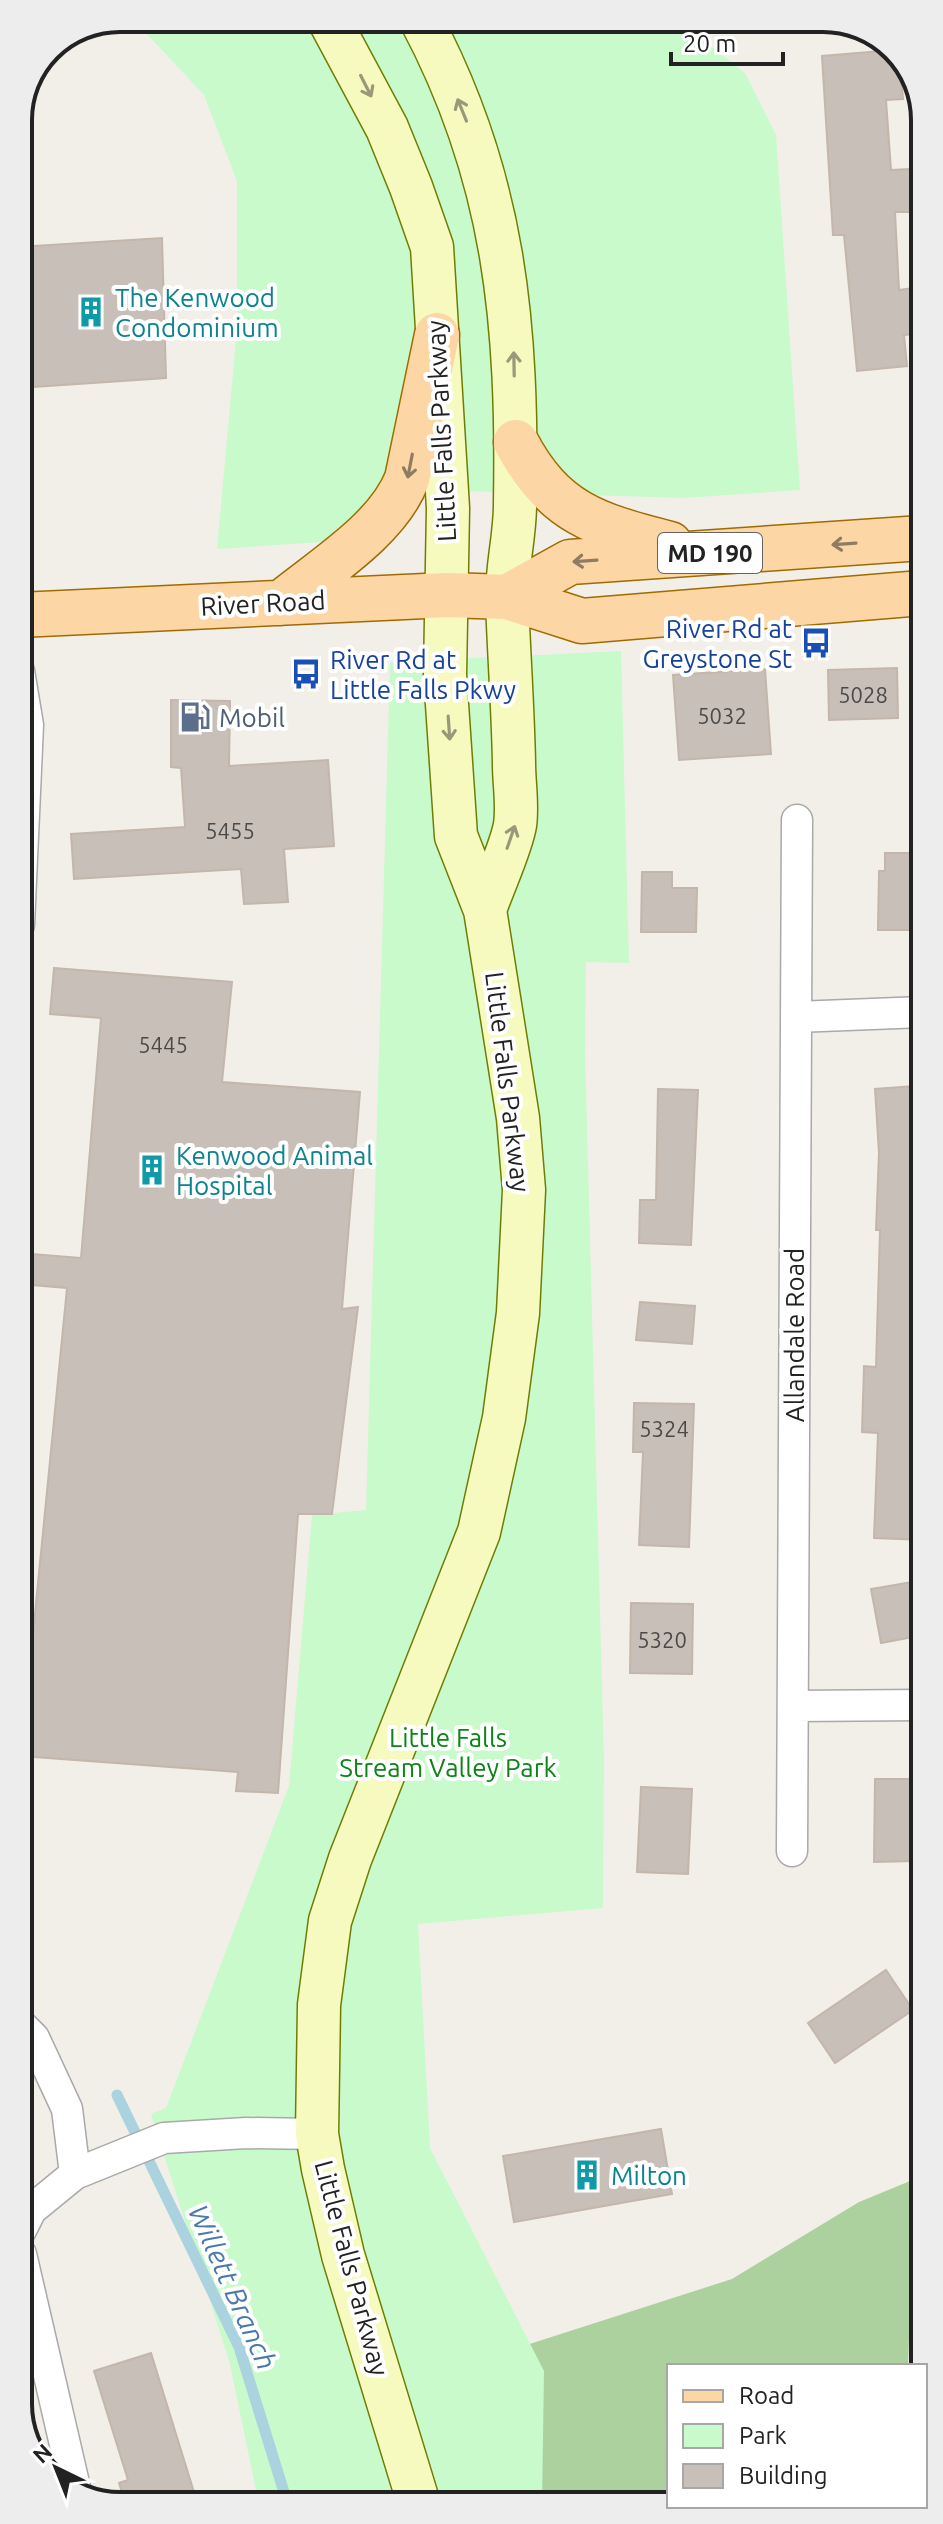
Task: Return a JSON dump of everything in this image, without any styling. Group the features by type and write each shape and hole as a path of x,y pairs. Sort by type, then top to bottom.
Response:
{"main road":[{"name":"Little Falls Parkway","path":"336,32 387,128 432,247 448,508 445,675 456,836 485,910 518,1118 524,1190 516,1328 504,1418 479,1532 365,1816 330,1921 319,2005 317,2134 343,2255 415,2492"},
{"name":"Little Falls Parkway","path":"427,32 467,123 485,177 508,287 513,343 515,508 507,597 513,672 515,825 485,910"},
{"path":"281,603 382,522 401,495 437,335"},
{"path":"516,442 539,479 575,511 621,531 707,554"},
{"name":"MD 190","path":"507,597 570,562 911,539"},
{"path":"827,602 876,578 911,576"},
{"name":"River Road","path":"32,614 447,595 507,597 582,621 911,594"}],"street":[{"name":"Allandale Road","path":"792,1851 797,820"},
{"path":"796,1017 911,1012"},
{"path":"793,1706 911,1705"},
{"path":"32,2036 67,2109 75,2174"},
{"path":"32,2209 75,2174 164,2138 246,2133 317,2134"},
{"path":"32,2302 73,2478"}],"green space":[{"path":"145,32 693,32 745,73 776,135 800,490 683,498 398,489 340,538 217,549 237,329 237,181 204,95"},
{"name":"Little Falls Stream Valley Park","path":"621,651 629,963 586,962 585,1052 604,1761 603,1908 418,1924 430,2148 544,2371 542,2492 256,2492 230,2364 151,2114 166,2108 289,1786 312,1515 366,1510 390,662"},
{"path":"911,2181 908,2364 667,2364 667,2492 281,2492 514,2349 732,2279 859,2202"}],"building":[{"path":"878,51 901,80 903,99 886,100 891,170 910,169 911,212 895,212 899,290 911,288 911,334 904,335 907,366 857,371 844,235 833,235 822,56"},
{"name":"The Kenwood Condominium","path":"162,238 166,378 32,387 32,246"},
{"path":"897,668 898,718 829,720 828,670"},
{"path":"765,669 771,754 679,760 673,675"},
{"path":"171,700 230,701 229,766 328,760 334,846 284,849 288,902 244,904 241,869 74,879 71,834 185,827 181,768 171,767"},
{"path":"885,853 911,853 911,930 878,930 879,871 885,871"},
{"path":"642,872 672,872 672,888 697,888 696,932 641,932"},
{"path":"54,968 232,982 222,1082 360,1092 342,1309 358,1307 332,1514 298,1514 278,1793 236,1791 238,1772 32,1757 32,1644 67,1288 32,1285 32,1254 81,1258 101,1018 50,1014"},
{"path":"911,1086 911,1539 874,1538 878,1433 862,1432 864,1366 876,1367 880,1230 876,1230 879,1153 875,1089"},
{"path":"658,1089 698,1090 691,1245 639,1243 640,1200 656,1200"},
{"path":"640,1302 695,1306 692,1344 636,1340"},
{"path":"634,1403 694,1404 689,1547 639,1545 643,1452 633,1452"},
{"path":"911,1582 911,1637 881,1643 871,1589"},
{"path":"631,1603 693,1604 692,1674 630,1673"},
{"path":"875,1779 911,1779 911,1861 874,1862"},
{"path":"641,1787 692,1789 688,1874 637,1872"},
{"path":"886,1970 911,2007 911,2011 835,2063 808,2023"},
{"name":"Milton","path":"661,2129 672,2194 514,2222 503,2156"},
{"path":"151,2353 194,2492 122,2492 119,2483 128,2480 94,2371"}],"waterway":[{"name":"Willett Branch","path":"117,2095 239,2347 284,2492"}],"place":[{"name":"The Kenwood Condominium","path":"91,312"},
{"name":"River Rd at Greystone St","path":"816,643"},
{"name":"River Rd at Little Falls Pkwy","path":"306,674"},
{"name":"Mobil","path":"195,717"},
{"name":"Kenwood Animal Hospital","path":"152,1170"},
{"name":"Milton","path":"587,2175"}]}
